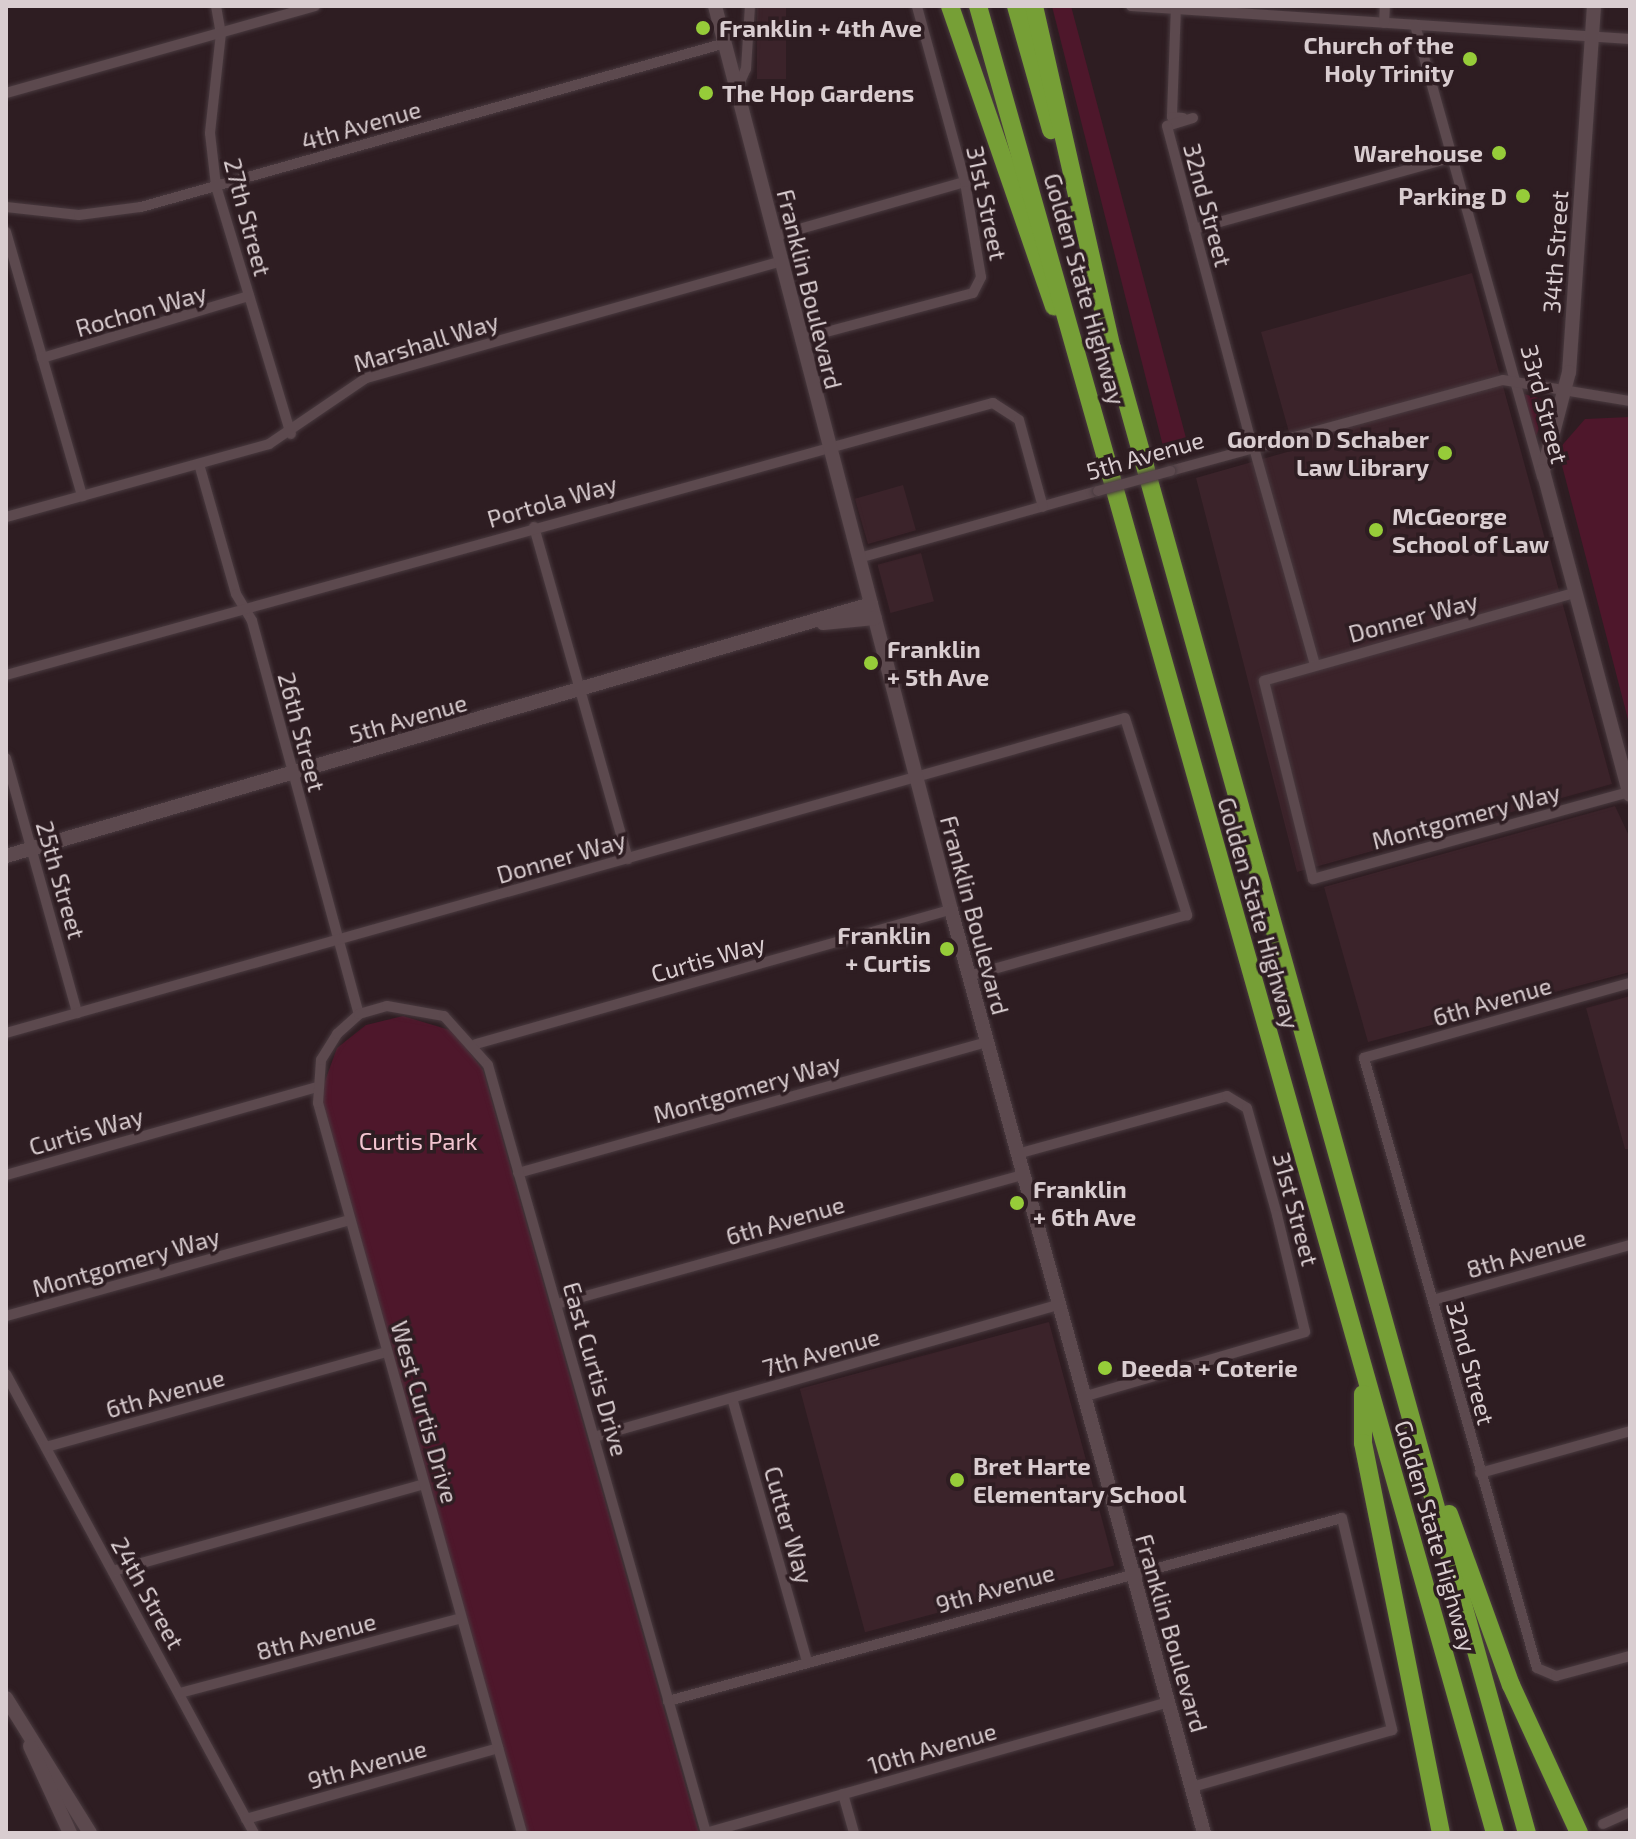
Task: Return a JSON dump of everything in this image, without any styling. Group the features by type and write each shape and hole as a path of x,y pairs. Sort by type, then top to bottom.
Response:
{"highway":[{"path":"950,6 1102,440"},
{"name":"Golden State Highway","path":"978,6 1495,1833"},
{"path":"1016,6 1112,348"},
{"name":"Golden State Highway","path":"1034,6 1112,348 1527,1833"},
{"path":"1362,1371 1363,1443 1441,1833"},
{"path":"1408,1406 1515,1696 1579,1833"}],"street":[{"name":"27th Street","path":"216,6 221,33 210,108 216,186 291,434"},
{"path":"6,93 315,6"},
{"name":"Franklin Boulevard","path":"715,6 722,44 951,910 1204,1833"},
{"path":"735,93 746,69 750,6"},
{"name":"31st Street","path":"800,339 973,293 981,277 965,182 917,6"},
{"path":"1131,6 1630,39"},
{"path":"1384,23 1385,6"},
{"name":"34th Street","path":"1548,497 1544,451 1565,391 1594,6"},
{"name":"32nd Street","path":"1176,8 1172,117 1193,118 1167,126 1315,665"},
{"name":"33rd Street","path":"1415,25 1630,793"},
{"name":"4th Avenue","path":"6,207 110,213 722,44"},
{"path":"1194,229 1454,157"},
{"path":"775,236 965,182"},
{"path":"6,232 82,496"},
{"name":"Marshall Way","path":"6,517 199,464 291,434 366,378 781,261"},
{"name":"Rochon Way","path":"42,358 249,296"},
{"name":"5th Avenue","path":"859,558 1254,448 1516,380 1630,401"},
{"name":"Portola Way","path":"6,675 534,527 993,403 1009,407 1043,507"},
{"name":"26th Street","path":"199,464 244,608 359,1014"},
{"path":"534,527 628,859"},
{"name":"Donner Way","path":"1313,879 1264,681 1574,593"},
{"name":"5th Avenue","path":"6,856 873,611"},
{"name":"Donner Way","path":"6,1033 1125,718 1187,915 969,976"},
{"name":"25th Street","path":"6,758 77,1013"},
{"name":"Montgomery Way","path":"1313,879 1630,793"},
{"name":"Curtis Way","path":"476,1044 951,910"},
{"name":"6th Avenue","path":"1364,1058 1630,983"},
{"path":"316,1087 328,1046 359,1014 387,1006 428,1011 476,1044"},
{"name":"Montgomery Way","path":"518,1173 987,1042"},
{"name":"East Curtis Drive","path":"476,1044 557,1304 706,1833"},
{"name":"32nd Street","path":"1364,1058 1528,1645 1544,1676 1630,1656"},
{"name":"Curtis Way","path":"6,1175 316,1087"},
{"name":"West Curtis Drive","path":"316,1087 350,1220 522,1833"},
{"name":"31st Street","path":"1017,1154 1227,1096 1239,1099 1247,1108 1305,1332 1083,1397"},
{"name":"6th Avenue","path":"557,1304 1023,1175"},
{"name":"Montgomery Way","path":"6,1316 350,1220"},
{"name":"8th Avenue","path":"1433,1300 1630,1245"},
{"name":"7th Avenue","path":"594,1437 1058,1305"},
{"name":"6th Avenue","path":"46,1447 387,1352"},
{"name":"24th Street","path":"6,1374 254,1833"},
{"name":"Cutter Way","path":"732,1398 807,1662"},
{"path":"1480,1473 1630,1431"},
{"path":"113,1571 424,1484"},
{"name":"9th Avenue","path":"668,1701 1131,1570 1334,1518 1349,1523 1392,1730 1192,1787"},
{"name":"8th Avenue","path":"180,1693 461,1618"},
{"path":"6,1698 90,1833"},
{"name":"10th Avenue","path":"706,1833 1169,1702"},
{"path":"19,1720 70,1833"},
{"name":"9th Avenue","path":"246,1819 498,1748"},
{"path":"843,1794 854,1833"},
{"path":"1603,1824 1630,1812"}],"shaded area":[{"path":"757,6 786,6 786,79 757,79"},
{"name":"McGeorge School of Law","path":"1472,273 1612,784 1297,872 1196,478 1294,450 1261,332"},
{"path":"903,485 916,530 868,544 855,499"},
{"path":"921,553 934,601 890,613 878,565"},
{"path":"1615,806 1630,838 1630,972 1368,1042 1324,887"},
{"path":"1630,996 1630,1149 1625,1149 1586,1008"},
{"name":"Bret Harte Elementary School","path":"1049,1322 1114,1565 865,1632 800,1389"}],"green space":[{"path":"1052,6 1071,6 1190,453 1166,458"},
{"path":"1524,394 1549,401 1535,439"},
{"path":"1630,417 1630,727 1558,450 1585,419"},
{"name":"Curtis Park","path":"403,1016 453,1031 483,1070 699,1833 526,1833 323,1113 321,1092 337,1048 366,1025"}],"place":[{"name":"Franklin + 4th Ave","path":"703,28"},
{"name":"Church of the Holy Trinity","path":"1470,59"},
{"name":"The Hop Gardens","path":"706,93"},
{"name":"Warehouse","path":"1499,153"},
{"name":"Parking D","path":"1523,196"},
{"name":"Gordon D Schaber Law Library","path":"1445,453"},
{"name":"McGeorge School of Law","path":"1376,530"},
{"name":"Franklin + 5th Ave","path":"871,663"},
{"name":"Franklin + Curtis","path":"947,949"},
{"name":"Franklin + 6th Ave","path":"1017,1203"},
{"name":"Deeda + Coterie","path":"1105,1368"},
{"name":"Bret Harte Elementary School","path":"957,1480"}]}
